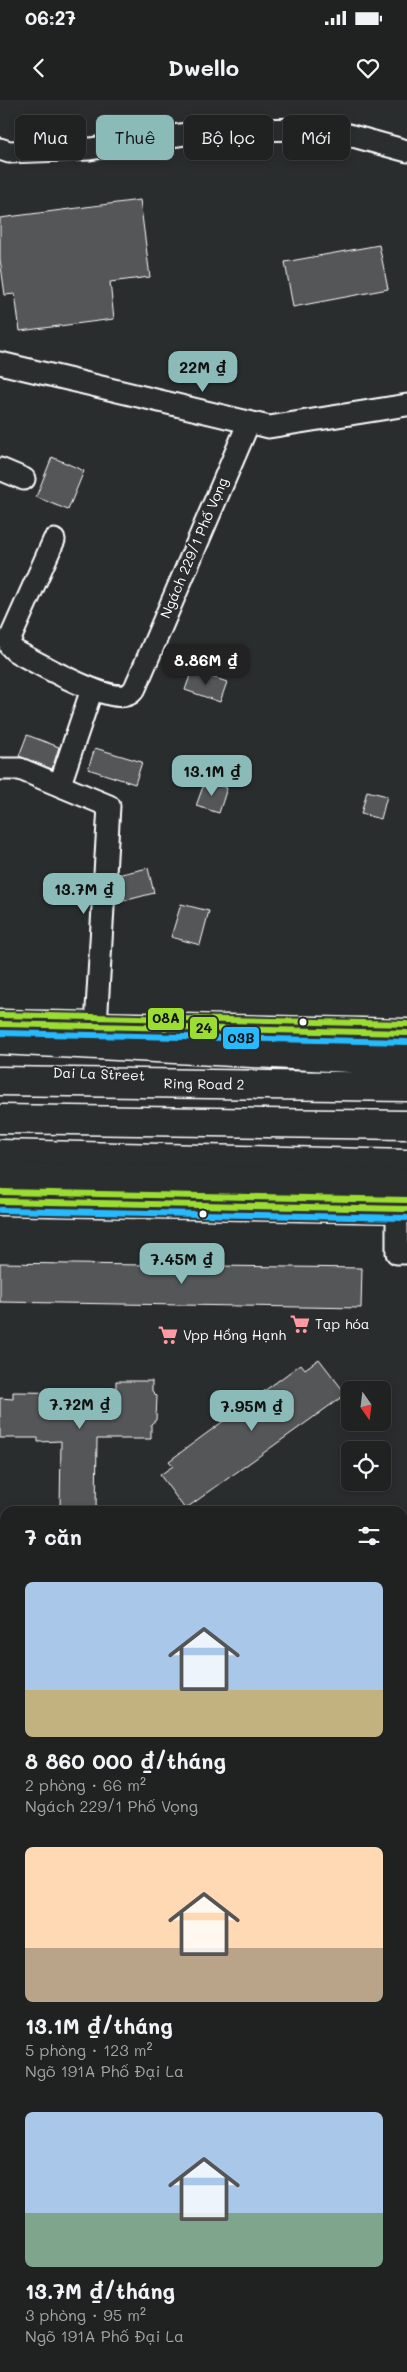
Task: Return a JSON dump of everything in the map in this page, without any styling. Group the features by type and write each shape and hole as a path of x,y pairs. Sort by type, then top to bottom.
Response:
{"main road":[{"path":"0,1024 407,1033"},
{"path":"0,1040 407,1061"},
{"name":"Dai La Street","path":"0,1070 183,1077 407,1081"},
{"name":"Ring Road 2","path":"0,1081 407,1088"},
{"path":"0,1119 407,1125"},
{"path":"0,1154 407,1164"},
{"path":"0,1177 407,1183"},
{"path":"0,1201 402,1209"}],"street":[{"path":"0,149 9,152 90,149 211,130 327,129 407,151"},
{"path":"0,364 269,427 407,405"},
{"name":"Ngách 229/1 Phố Vọng","path":"54,540 10,639 10,646 15,651 92,689 121,695 129,694 135,688 249,422"},
{"path":"0,470 24,479"},
{"path":"60,784 92,689"},
{"path":"0,769 20,769 60,784 109,806 96,1026"},
{"path":"402,1209 402,1253"}],"building":[{"path":"140,200 150,277 110,282 114,319 20,331 15,294 5,295 0,259 0,218"},
{"path":"379,245 388,289 293,307 285,262"},
{"path":"52,457 84,471 68,510 36,497"},
{"path":"192,670 227,682 220,702 185,690"},
{"path":"27,735 59,747 52,769 19,756"},
{"path":"95,748 142,762 135,784 88,769"},
{"path":"205,781 227,788 219,813 196,806"},
{"path":"367,791 387,796 381,819 361,814"},
{"path":"148,868 154,893 116,903 117,875"},
{"path":"181,904 209,911 200,945 171,937"},
{"path":"0,1263 362,1268 361,1308 0,1302"},
{"path":"319,1359 341,1388 341,1398 189,1506 183,1506 160,1475 173,1466 169,1461 301,1364 305,1369"},
{"path":"116,1381 152,1381 152,1391 157,1396 156,1420 151,1424 151,1439 97,1439 96,1506 60,1506 61,1441 38,1442 38,1438 0,1438 0,1398 13,1399 13,1392 116,1393"}],"transit line":[{"name":"08A","path":"0,1015 407,1024"},
{"name":"24","path":"0,1024 407,1033"},
{"name":"03B","path":"0,1033 407,1042"},
{"name":"08A","path":"0,1192 407,1200"},
{"name":"24","path":"0,1201 407,1209"},
{"name":"03B","path":"0,1210 407,1218"}],"place":[{"name":"Tạp hóa","path":"300,1324"},
{"name":"Vpp Hồng Hạnh","path":"168,1335"}]}
